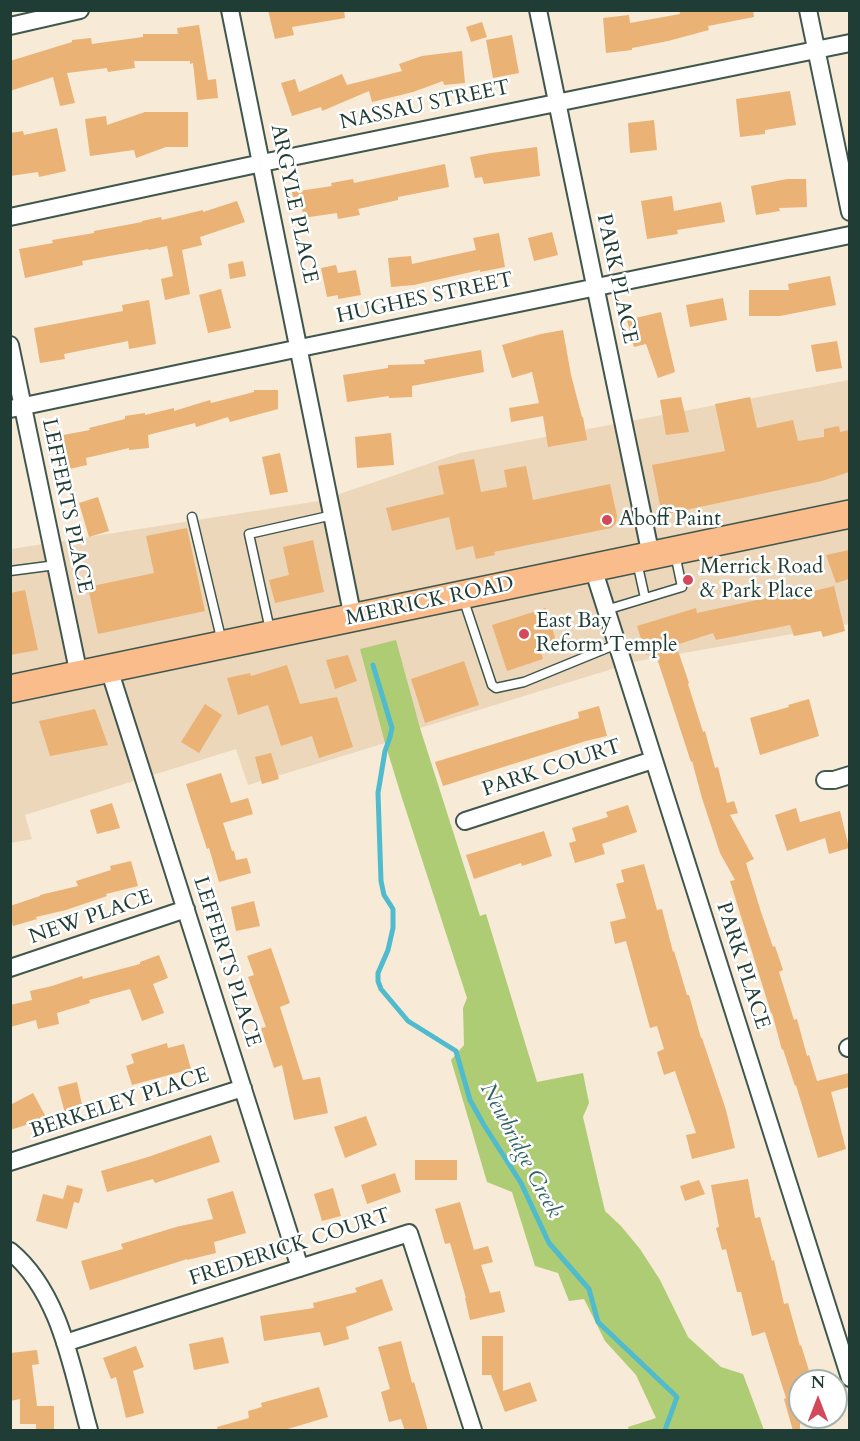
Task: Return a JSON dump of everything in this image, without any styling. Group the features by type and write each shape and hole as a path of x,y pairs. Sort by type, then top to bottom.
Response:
{"main road":[{"name":"MERRICK ROAD","path":"10,689 849,514"}],"street":[{"path":"10,26 80,10"},
{"name":"ARGYLE PLACE","path":"230,10 353,618"},
{"name":"PARK PLACE","path":"538,10 595,287 654,555"},
{"path":"808,10 849,212"},
{"name":"NASSAU STREET","path":"10,217 849,43"},
{"name":"HUGHES STREET","path":"17,408 849,235"},
{"name":"LEFFERTS PLACE","path":"10,345 17,408 56,565 78,675"},
{"name":"PARK PLACE","path":"593,568 849,1378"},
{"name":"LEFFERTS PLACE","path":"109,669 300,1268"},
{"name":"PARK COURT","path":"465,821 653,760"},
{"path":"825,780 834,780 849,775"},
{"name":"NEW PLACE","path":"10,968 186,909"},
{"name":"BERKELEY PLACE","path":"10,1162 243,1088"},
{"name":"FREDERICK COURT","path":"65,1343 409,1233 473,1431"},
{"path":"10,1251 34,1275 53,1308 89,1431"}],"lane":[{"path":"272,635 249,534 333,515"},
{"path":"192,517 223,645"},
{"path":"645,598 654,555"},
{"path":"606,610 682,588 654,555"},
{"path":"10,571 56,565"},
{"path":"462,595 492,685 496,688 524,682 617,644"}],"shaded area":[{"path":"849,380 849,624 638,661 420,728 385,743 248,785 236,749 25,815 32,839 11,843 11,549 319,501 460,453"}],"green space":[{"path":"396,640 420,728 480,916 486,914 537,1082 583,1073 589,1103 583,1117 605,1211 640,1249 660,1280 688,1337 721,1367 743,1374 764,1430 629,1430 628,1427 656,1418 636,1375 605,1341 584,1299 569,1301 558,1273 535,1266 512,1192 487,1182 451,1060 464,1045 463,1008 467,998 385,743 360,649"}],"building":[{"path":"268,10 344,10 345,18 292,27 294,35 275,39"},
{"path":"679,10 753,10 754,17 708,26 709,30 632,48 632,50 606,53 603,18 629,15 630,23 680,14"},
{"path":"482,22 487,37 471,42 466,27"},
{"path":"199,25 208,80 216,79 218,98 197,100 193,63 190,64 190,61 134,61 135,68 108,72 107,68 67,73 75,103 60,106 53,77 10,91 10,61 72,42 72,40 91,38 92,44 143,37 143,34 178,34 177,28"},
{"path":"512,35 519,73 493,78 486,40"},
{"path":"462,51 465,83 444,85 443,81 413,92 372,102 369,91 322,111 321,107 292,116 281,83 295,79 299,92 342,74 347,85 402,71 399,64 422,56"},
{"path":"790,91 796,125 765,130 765,134 740,137 736,99"},
{"path":"145,112 188,112 188,147 166,147 136,158 134,150 90,156 85,119 106,116 107,125"},
{"path":"654,120 657,150 630,153 628,123"},
{"path":"57,128 66,171 39,177 38,172 10,176 10,133 23,131 24,135"},
{"path":"537,147 540,176 484,184 482,177 475,178 470,157"},
{"path":"445,164 449,187 398,197 398,200 358,209 360,215 338,219 337,213 303,218 302,206 294,208 292,192 332,186 331,183 353,179 354,183"},
{"path":"787,179 806,179 807,207 779,208 780,211 756,215 751,186"},
{"path":"672,196 674,211 721,202 725,222 677,230 678,234 647,239 641,201"},
{"path":"237,201 245,222 200,237 202,245 182,250 190,294 165,300 161,279 173,276 167,246 82,261 83,265 25,278 19,249 161,217 162,220 203,210 203,212"},
{"path":"552,232 558,255 534,261 528,238"},
{"path":"499,233 505,267 480,272 480,270 414,285 391,287 388,258 411,256 412,264 476,250 473,238"},
{"path":"243,261 246,276 230,279 228,264"},
{"path":"336,265 338,273 356,270 361,295 338,299 338,295 327,297 321,268"},
{"path":"830,276 836,305 780,316 749,316 749,290 789,290 788,284"},
{"path":"221,289 231,328 208,333 199,295"},
{"path":"723,298 727,320 690,327 686,305"},
{"path":"149,300 156,344 129,349 128,341 64,354 65,359 40,363 34,328 123,311 122,305"},
{"path":"661,312 675,372 658,378 646,344 634,347 627,320"},
{"path":"563,330 587,440 548,447 543,416 511,422 509,408 539,403 532,372 512,378 502,345"},
{"path":"837,341 842,368 816,372 811,345"},
{"path":"481,350 484,372 412,386 412,397 389,398 389,396 347,402 343,375 388,368 388,365 425,364 424,360"},
{"path":"254,390 278,390 278,409 230,422 228,417 196,427 195,423 148,435 149,448 129,450 129,448 86,458 87,465 65,470 58,436 90,430 89,428 125,419 125,416 145,413 145,415 174,408 174,411 210,400 211,403 254,392"},
{"path":"681,397 689,432 666,435 660,400"},
{"path":"750,397 757,428 793,420 798,441 824,437 824,429 839,426 840,432 849,430 849,472 822,481 662,515 652,465 725,451 715,404"},
{"path":"391,433 394,465 357,468 355,437"},
{"path":"280,453 288,492 270,495 262,457"},
{"path":"474,459 481,492 507,487 504,470 526,466 533,500 610,484 617,516 616,523 611,528 494,552 495,555 476,559 473,546 456,550 449,517 392,531 386,508 444,494 438,466"},
{"path":"98,497 109,531 89,537 79,503"},
{"path":"187,528 205,611 98,634 88,587 154,573 146,536"},
{"path":"313,540 324,592 275,603 269,580 289,575 283,547"},
{"path":"849,550 849,579 836,583 826,555"},
{"path":"834,586 845,631 823,637 821,631 794,636 790,625 716,640 713,633 676,645 715,768 718,767 727,803 734,801 738,813 730,815 754,859 746,863 773,947 775,946 783,970 779,972 794,1020 797,1019 807,1056 809,1055 817,1081 849,1073 849,1087 831,1092 846,1149 818,1158 730,881 735,880 720,853 655,652 646,655 637,626 696,608 697,613 780,595 781,599"},
{"path":"25,590 38,650 10,655 10,593"},
{"path":"546,608 557,644 540,649 543,659 507,671 492,625"},
{"path":"348,655 357,681 335,689 326,660"},
{"path":"464,661 479,705 425,723 411,679"},
{"path":"287,665 300,704 337,697 353,747 319,758 312,736 281,746 268,705 238,715 227,678 250,673 251,676"},
{"path":"809,699 819,736 760,755 750,718"},
{"path":"205,704 222,715 199,753 181,742"},
{"path":"599,706 607,736 443,786 435,762 579,718 578,712"},
{"path":"95,709 108,745 50,756 39,721"},
{"path":"271,753 279,779 262,784 255,757"},
{"path":"221,773 231,803 248,798 253,814 223,823 236,860 247,858 251,873 219,882 186,784"},
{"path":"112,803 120,828 97,834 90,810"},
{"path":"628,805 637,832 602,844 605,854 575,863 569,843 576,841 572,828 608,817 606,812"},
{"path":"796,808 800,822 840,811 849,848 829,854 825,838 787,851 775,815"},
{"path":"544,831 552,856 522,866 521,863 474,879 466,855"},
{"path":"131,861 138,886 106,894 107,896 13,926 10,906 40,895 78,886 76,881 111,870 110,866"},
{"path":"644,864 657,910 662,909 673,952 726,1110 735,1148 692,1159 686,1135 696,1133 675,1071 664,1075 657,1052 664,1049 657,1026 650,1028 626,941 615,944 610,922 626,918 616,884 624,882 621,870"},
{"path":"254,901 260,926 236,931 231,907"},
{"path":"271,948 290,1003 280,1007 303,1080 320,1077 328,1113 294,1120 282,1065 274,1068 261,1028 266,1027 248,977 254,975 247,956"},
{"path":"159,955 168,978 153,984 164,1013 142,1021 130,989 89,1000 90,1003 57,1013 59,1024 38,1029 36,1020 10,1027 10,1005 32,1000 30,991 82,976 83,979 140,964 140,962"},
{"path":"167,1043 168,1048 184,1044 191,1069 132,1085 126,1066 134,1063 131,1054"},
{"path":"77,1082 83,1109 65,1113 58,1087"},
{"path":"33,1093 46,1117 30,1126 29,1124 10,1130 10,1105"},
{"path":"366,1116 377,1145 345,1158 334,1127"},
{"path":"211,1135 220,1162 155,1183 153,1179 107,1192 101,1171"},
{"path":"415,1160 457,1160 457,1180 415,1180"},
{"path":"395,1173 401,1192 367,1204 361,1185"},
{"path":"748,1179 755,1218 760,1217 772,1261 774,1260 784,1304 788,1303 808,1369 788,1369 788,1413 784,1399 786,1398 765,1332 752,1336 741,1292 737,1292 726,1249 722,1250 716,1228 719,1227 711,1185"},
{"path":"699,1180 705,1194 685,1201 680,1186"},
{"path":"67,1185 83,1189 79,1203 74,1202 67,1229 36,1221 43,1194 63,1199"},
{"path":"333,1188 341,1216 322,1221 314,1194"},
{"path":"233,1191 246,1233 214,1242 216,1253 187,1259 90,1290 81,1261 123,1249 121,1244 176,1227 213,1219 207,1199"},
{"path":"460,1202 474,1250 488,1246 493,1262 481,1265 490,1293 500,1291 505,1312 470,1320 450,1243 445,1244 435,1209"},
{"path":"382,1279 393,1310 346,1327 349,1339 324,1346 320,1332 264,1341 260,1316 314,1308 313,1303 357,1292 355,1288"},
{"path":"482,1336 503,1336 503,1391 530,1382 537,1401 505,1412 491,1375 482,1375"},
{"path":"223,1337 229,1363 194,1370 189,1344"},
{"path":"401,1341 428,1431 405,1431 401,1419 389,1422 381,1392 390,1389 378,1347"},
{"path":"136,1346 144,1367 133,1371 144,1413 126,1418 116,1377 111,1379 103,1358"},
{"path":"37,1350 39,1364 32,1365 37,1406 54,1406 54,1431 36,1431 36,1424 20,1424 20,1399 10,1401 10,1353"},
{"path":"319,1387 328,1417 281,1431 218,1431 217,1427 249,1418 248,1411 262,1407 261,1403"}],"waterway":[{"name":"Newbridge Creek","path":"373,665 392,728 385,751 378,793 381,881 384,895 393,909 393,928 388,950 378,973 381,989 408,1021 456,1051 470,1100 521,1183 549,1243 589,1289 598,1322 677,1397 665,1430"}],"place":[{"name":"Aboff Paint","path":"607,520"},
{"name":"Merrick Road & Park Place","path":"688,580"},
{"name":"East Bay Reform Temple","path":"524,634"}]}
